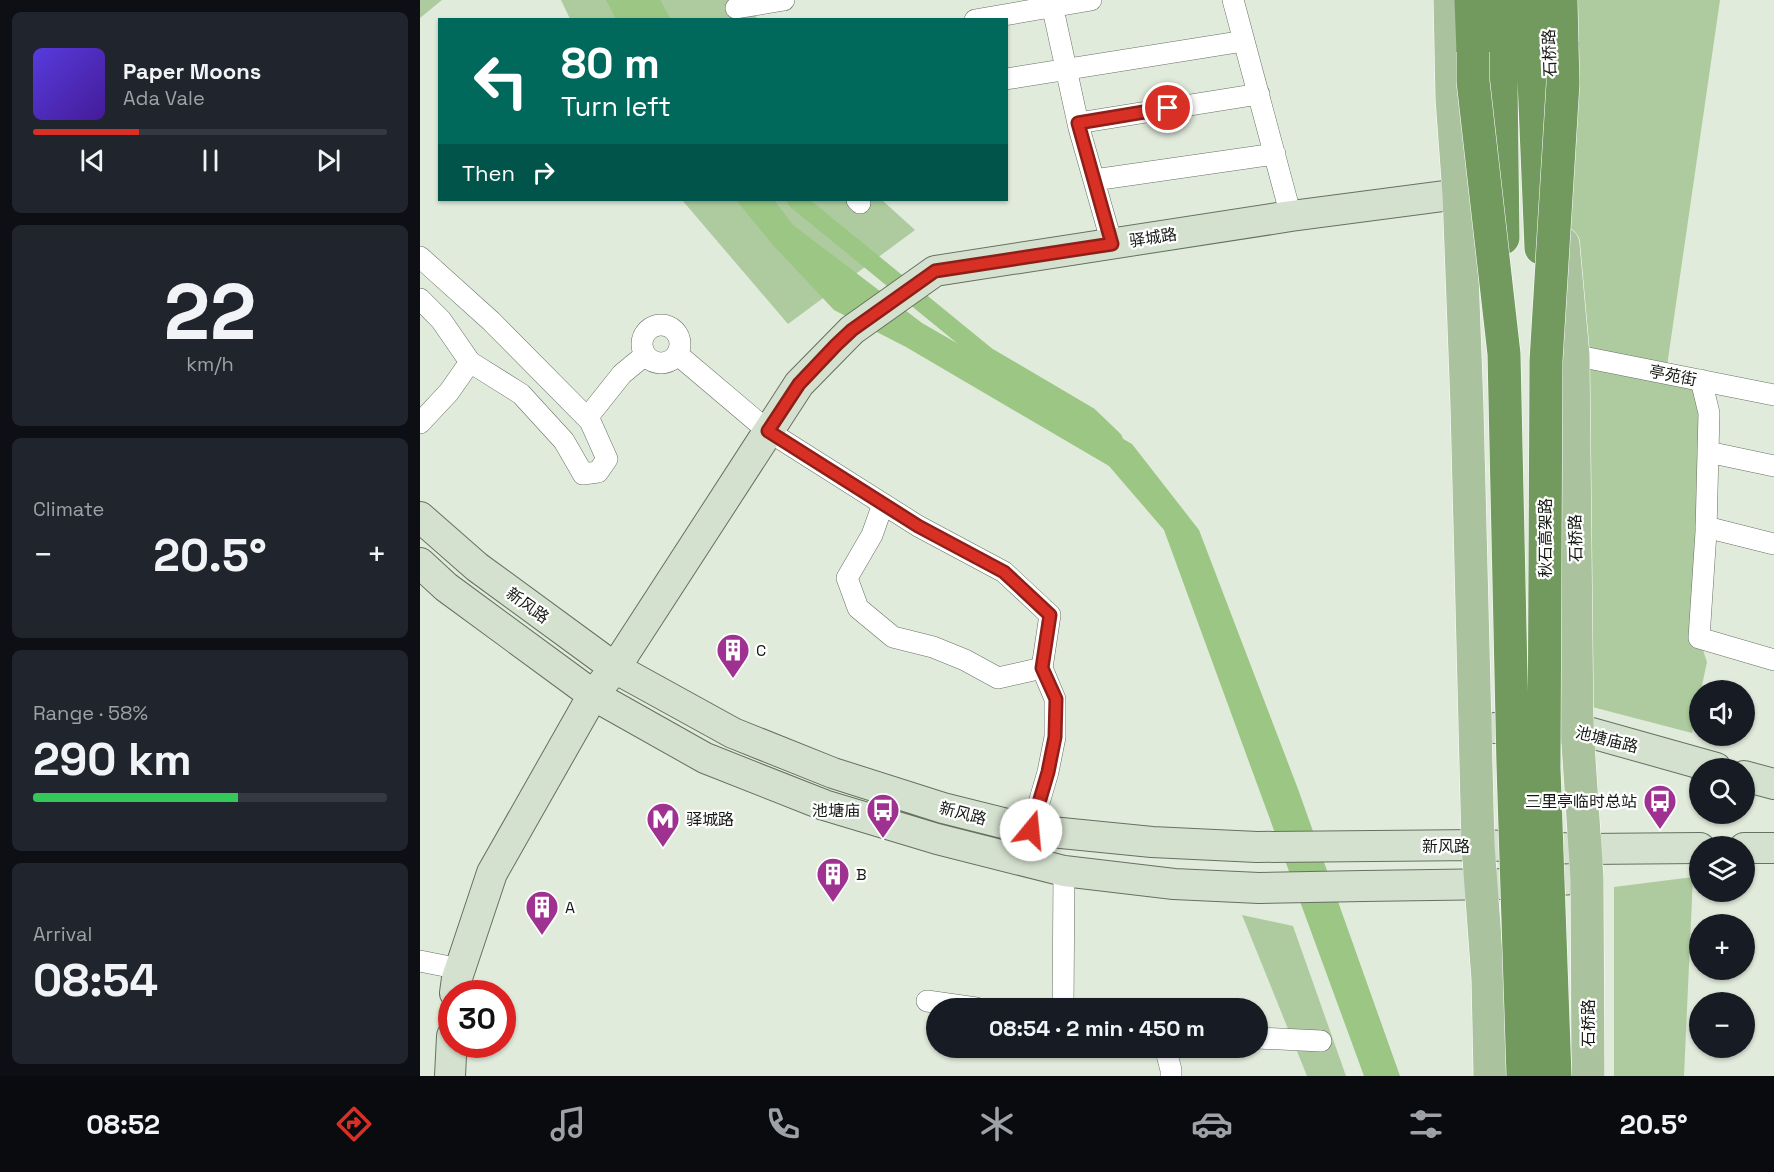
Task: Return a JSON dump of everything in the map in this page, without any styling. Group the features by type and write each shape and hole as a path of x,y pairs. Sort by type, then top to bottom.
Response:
{"highway":[{"path":"1471,0 1473,81 1504,354"},
{"path":"1500,0 1504,354 1523,1076"},
{"name":"秋石高架路","path":"1533,0 1534,80 1559,358 1544,768 1555,1076"},
{"path":"1559,358 1563,83 1561,0"}],"main road":[{"path":"1450,0 1452,99 1460,194 1467,407 1487,845 1505,1076"},
{"path":"1485,0 1493,179 1495,728 1487,845"},
{"name":"石桥路","path":"1547,0 1559,358 1577,729 1587,863 1588,1076"},
{"name":"驿城路","path":"458,980 492,873 593,695 615,668 799,384 852,330 935,271 1291,216 1460,194 1493,179"},
{"name":"新风路","path":"420,517 477,567 615,668 733,733 833,773 943,808 1031,830 1152,842 1269,846 1487,845 1587,863"},
{"name":"新风路","path":"420,563 446,587 593,695 705,758 824,805 937,839 1064,871 1174,884 1259,888 1491,885 1587,863"},
{"name":"池塘庙路","path":"1495,728 1577,729 1689,760"},
{"path":"1755,779 1774,784"},
{"path":"1755,848 1774,848"},
{"path":"1587,863 1689,849"},
{"path":"1490,1076 1488,980 1491,885"},
{"path":"450,1076 451,1058"}],"street":[{"path":"737,9 784,0"},
{"path":"984,18 1052,3 1091,0"},
{"path":"1233,0 1291,216"},
{"path":"1052,3 1078,123 1112,244"},
{"path":"1008,79 1244,41"},
{"path":"1078,123 1258,94"},
{"path":"1094,180 1275,154"},
{"path":"420,257 491,321 587,418 607,459 598,472 583,474 564,441 520,394 470,362 441,320 420,299"},
{"path":"669,326 678,335 680,348 668,362 656,362 645,355 642,344 645,332 650,328 669,326"},
{"path":"677,354 768,431 918,526 1004,572 1050,615 1042,668 1056,699 1055,737 1048,772 1031,830"},
{"path":"587,418 622,374 645,355"},
{"name":"亭苑街","path":"1559,358 1701,380 1774,395"},
{"path":"420,423 449,392 470,362"},
{"path":"1701,380 1709,413 1706,527 1699,638 1774,660"},
{"path":"1708,452 1774,466"},
{"path":"883,504 872,535 847,578 858,608 893,637 944,651 999,678 1042,668"},
{"path":"1706,527 1774,544"},
{"path":"1064,871 1064,998"},
{"path":"420,961 456,980"},
{"path":"1268,1039 1321,1041"},
{"path":"1168,1058 1171,1076"}],"shaded area":[{"path":"420,0 442,0 420,18"},
{"path":"561,0 749,0 757,18 570,18"},
{"path":"606,0 646,0 655,18 615,18"},
{"path":"1566,0 1720,0 1666,373 1701,380 1699,638 1707,662 1703,680 1689,680 1689,732 1577,703"},
{"path":"683,201 883,201 915,230 788,324"},
{"path":"737,201 775,201 793,225 922,323 1132,444 1199,530 1298,789 1400,1076 1364,1076 1164,530 1109,466 906,347 834,310 773,245"},
{"path":"1689,878 1689,902 1692,902 1691,914 1689,914 1684,1076 1614,1076 1614,887"},
{"path":"1242,915 1293,926 1346,1076 1307,1076"}],"waterway":[{"path":"650,0 660,18"},
{"path":"797,201 987,356 1089,416 1114,440"}],"place":[{"name":"C","path":"733,679"},
{"name":"三里亭临时总站","path":"1660,830"},
{"name":"池塘庙","path":"883,839"},
{"name":"驿城路","path":"663,848"},
{"name":"B","path":"833,903"},
{"name":"A","path":"542,936"}],"route":[{"path":"1031,830 1048,772 1055,737 1056,699 1042,668 1050,615 1004,572 918,526 768,431 799,384 836,345 852,330 935,271 1112,244 1078,123 1168,108"}]}
